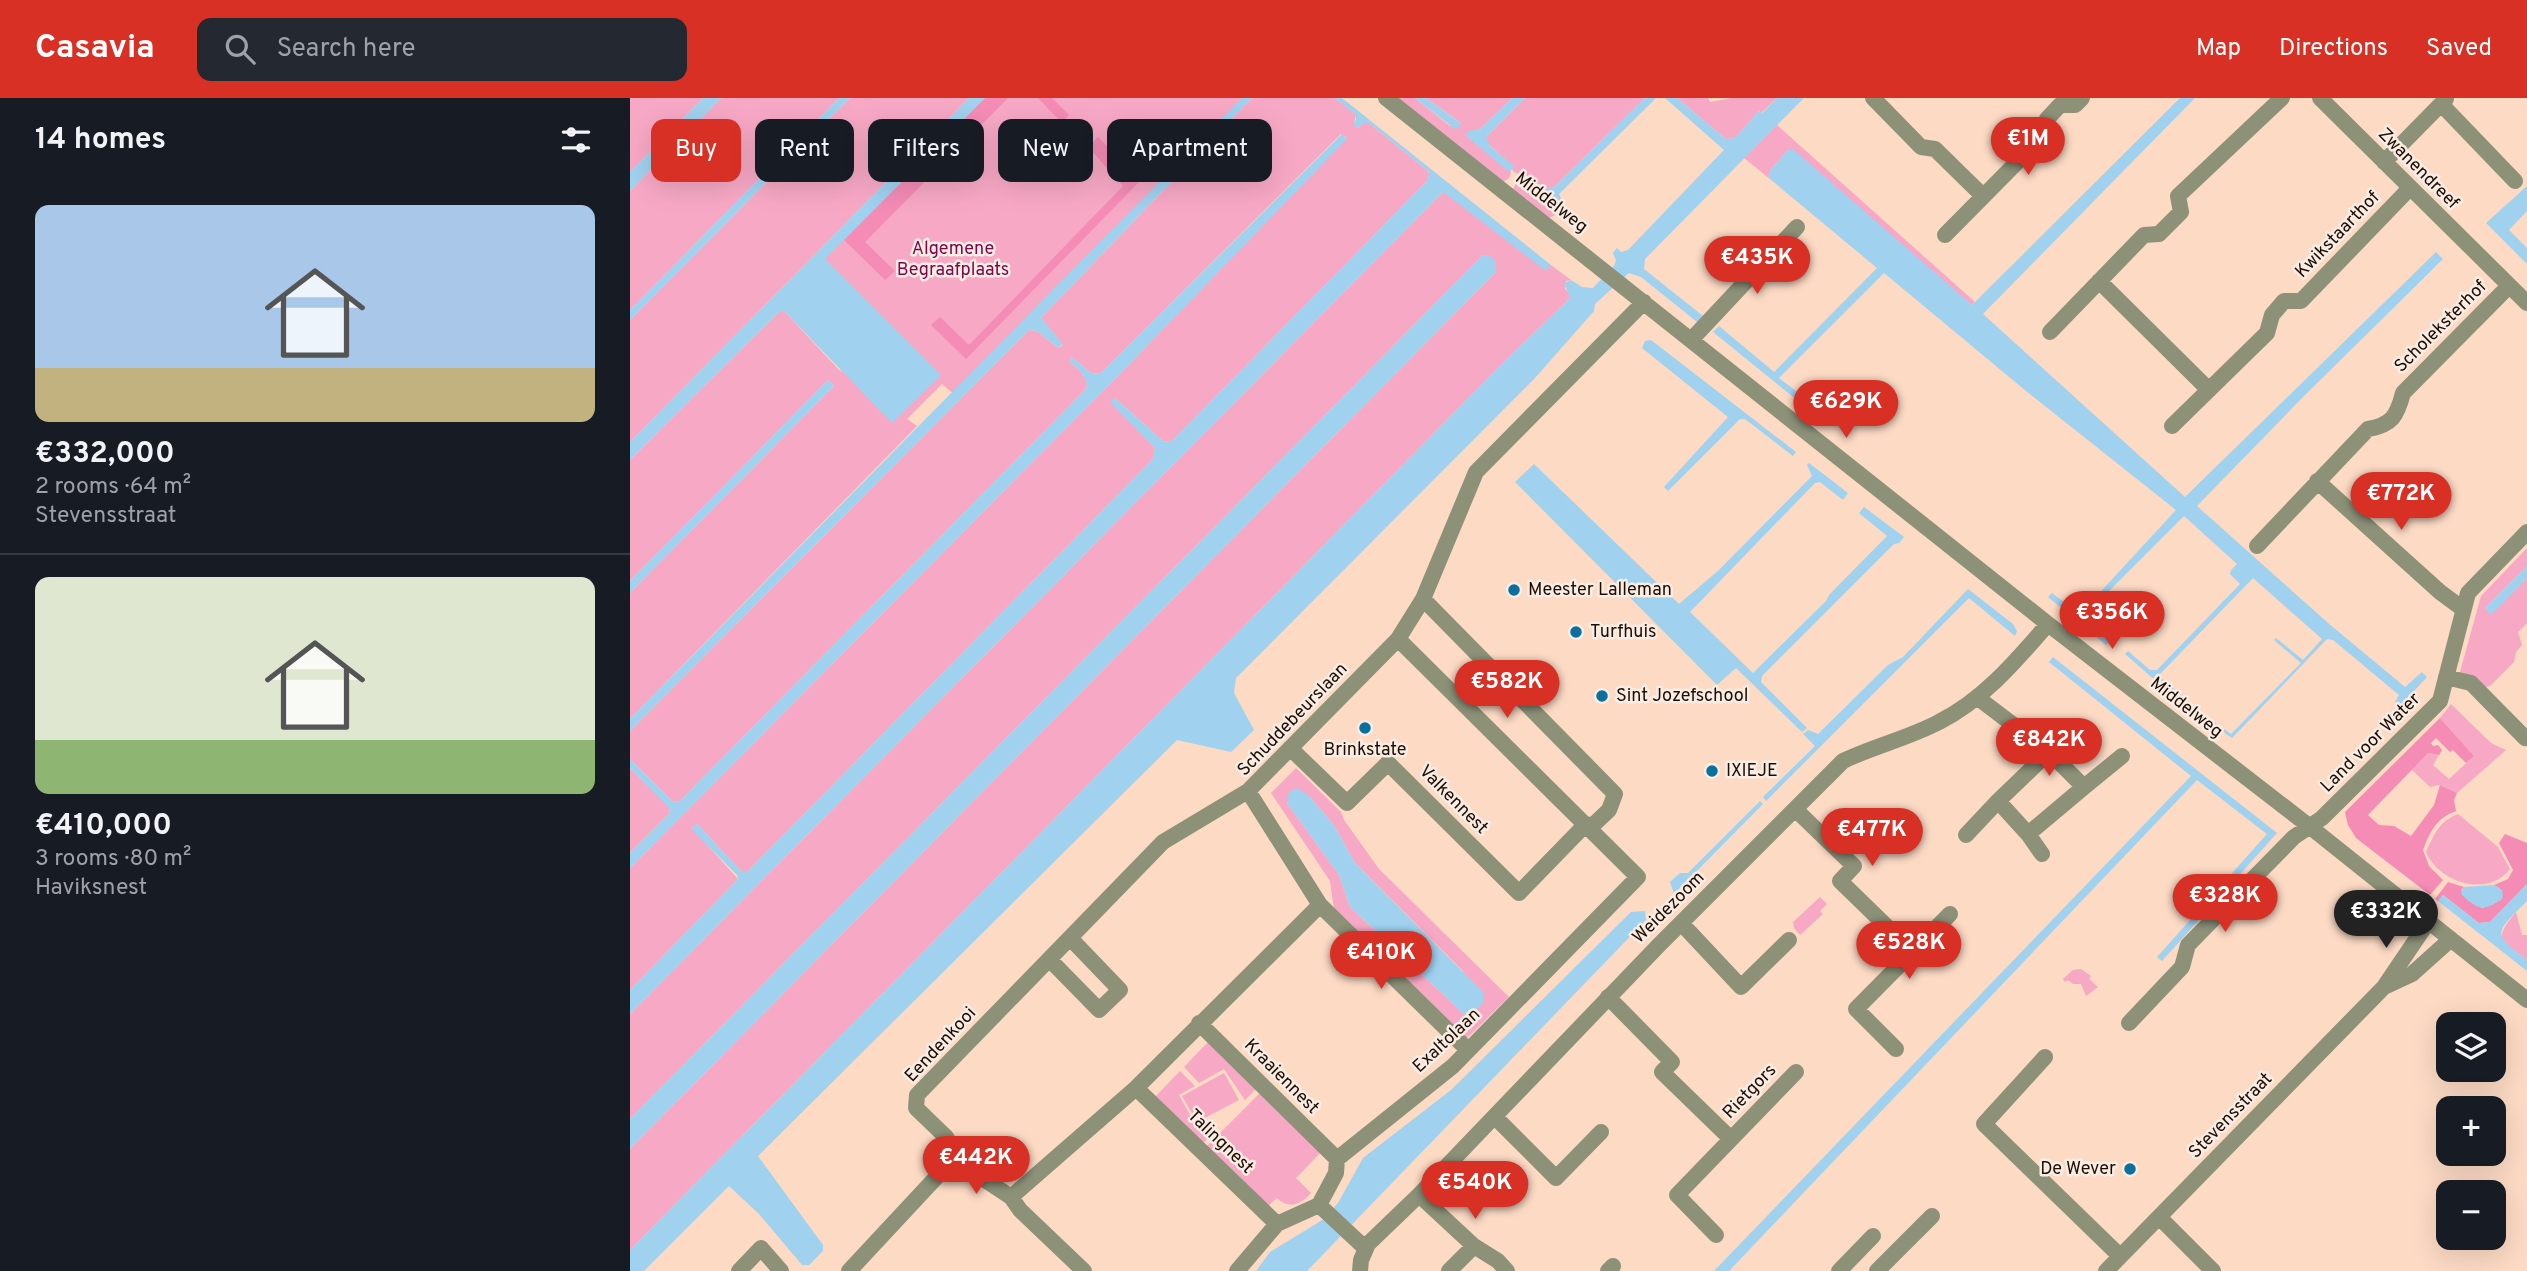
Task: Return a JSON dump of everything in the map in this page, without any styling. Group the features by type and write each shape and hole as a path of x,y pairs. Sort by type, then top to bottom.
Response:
{"street":[{"name":"Middelweg","path":"1386,98 2527,1000"},
{"path":"1873,98 1921,147 1935,149 1983,196"},
{"path":"1945,235 2046,133 2047,119 2060,106 2075,105 2082,98"},
{"path":"2050,332 2144,235 2159,234 2181,212 2178,196 2282,98"},
{"name":"Zwanendreef","path":"2320,98 2527,303"},
{"path":"2384,162 2444,101 2515,181"},
{"name":"Kwikstaarthof","path":"2172,426 2267,333 2272,315 2284,301 2301,301 2410,188"},
{"path":"1691,340 1797,227"},
{"path":"2099,281 2209,390"},
{"name":"Scholeksterhof","path":"2257,546 2368,429 2384,426 2398,411 2403,393 2509,286"},
{"name":"Schuddebeurslaan","path":"1468,1050 1320,905 1248,791 1398,639 1423,599 1476,472 1644,302"},
{"path":"2317,481 2440,592 2463,609"},
{"name":"Land voor Water","path":"2129,1023 2182,967 2188,946 2294,836 2322,818 2440,701 2468,593 2527,532"},
{"name":"Valkennest","path":"1290,748 1347,803 1388,763 1519,893 1588,826 1609,810 1615,794 1423,599"},
{"name":"Weidezoom","path":"1365,1248 1495,1117 1608,997 1843,761 1938,723 1978,698 2048,624"},
{"path":"1398,639 1588,826"},
{"path":"2446,677 2471,684 2525,738 2527,737"},
{"path":"1978,698 2049,752 2084,787"},
{"path":"1966,835 2049,752"},
{"path":"2028,834 2122,756"},
{"name":"Eendenkooi","path":"961,1164 946,1137 916,1108 917,1095 1163,842 1248,791"},
{"path":"1998,801 2042,854"},
{"path":"1796,810 1854,866 1840,881 1913,952"},
{"name":"Exaltolaan","path":"1337,1159 1453,1066 1638,877 1588,826"},
{"path":"1011,1196 1136,1088 1320,905"},
{"path":"1896,1049 1856,1009 1950,914"},
{"name":"Stevensstraat","path":"2106,1271 2384,987 2428,922"},
{"path":"1681,923 1741,987 1789,940"},
{"path":"1050,960 1099,1010 1120,990 1071,939"},
{"name":"Stevensstraat","path":"2384,987 2412,974 2451,939"},
{"name":"Rietgors","path":"1608,997 1672,1062 1662,1072 1731,1139"},
{"name":"Kraaiennest","path":"1199,1023 1337,1159"},
{"path":"2045,1057 1984,1124 2120,1256"},
{"name":"Rietgors","path":"1716,1235 1677,1195 1791,1077"},
{"name":"Talingnest","path":"1136,1088 1277,1224"},
{"path":"1495,1117 1556,1178 1601,1132"},
{"path":"1323,1209 1336,1173 1337,1159"},
{"path":"859,1268 944,1169 961,1164 1011,1196 1020,1210 1084,1271"},
{"path":"1419,1195 1507,1271"},
{"path":"1237,1271 1277,1224 1323,1209"},
{"path":"1323,1209 1365,1248 1360,1271"},
{"path":"1877,1271 1932,1216"},
{"path":"2159,1217 2213,1271"},
{"path":"1839,1271 1873,1236"},
{"path":"1448,1271 1475,1245"},
{"path":"739,1271 761,1248 781,1271"}],"green space":[{"path":"630,98 703,98 682,119 651,119 651,151 630,172"},
{"path":"721,98 839,98 818,119 755,119 756,182 630,310 630,191 651,170 651,182 741,182 741,119 700,119"},
{"path":"850,98 969,98 948,119 868,119 868,182 886,182 630,442 630,320 767,182 854,182 854,119 829,119"},
{"name":"Algemene Begraafplaats","path":"979,98 1246,98 1225,119 1107,119 1107,182 1164,182 955,395 942,384 907,419 917,426 630,719 630,593 834,386 828,380 630,581 630,460 779,312 785,312 841,372 814,262 894,182 984,182 984,119 958,119"},
{"path":"1252,98 1335,98 1356,115 1354,125 1358,128 1363,123 1369,123 1429,172 1428,180 1171,442 1163,441 1115,398 1111,402 1155,448 1153,459 748,871 741,871 697,824 692,828 738,879 630,990 630,868 1115,379 1347,138 1341,134 1100,374 1091,373 1072,357 1069,361 1084,377 1086,389 679,802 672,801 630,759 630,731 1029,330 1037,331 1058,348 1063,345 1041,318 1171,182 1272,182 1272,119 1232,119"},
{"path":"1396,98 1415,98 1450,126 1461,123 1426,98 1512,98 1480,129 1465,135 1511,172 1509,178 1503,182"},
{"path":"1525,98 1645,98 1554,187 1547,189 1522,173 1519,175 1512,170 1514,167 1486,142 1486,137"},
{"path":"1677,98 1708,98 1710,102 1732,98 1777,98 1761,113 1759,111 1735,138 1726,139"},
{"path":"1777,125 1975,302 1972,305 1788,150 1769,172 1770,179 1744,158"},
{"path":"1518,177 1559,210 1557,214 1549,218 1513,190"},
{"path":"1444,191 1546,270 1551,265 1571,280 1566,281 1565,289 1570,298 630,1250 630,1149 1496,272 1489,255 1483,255 630,1119 630,1014"},
{"path":"2527,548 2527,566 2485,608 2491,614 2527,578 2527,623 2518,632 2522,645 2516,652 2514,662 2486,687 2475,677 2460,672 2481,596"},
{"path":"2451,704 2491,743 2506,750 2457,793 2440,785 2430,787 2411,769 2428,753 2439,755 2433,765 2449,779 2474,756 2440,718"},
{"path":"630,768 670,808 669,814 630,853"},
{"path":"1296,768 1341,812 1379,869 1509,997 1466,1039 1334,909 1330,881 1271,793","holes":["1309,796 1333,824 1355,863 1463,971 1472,1016 1466,1016 1350,907 1339,875 1287,803"]},
{"path":"2458,814 2498,847 2510,869 2501,878 2477,885 2465,883 2452,879 2432,863 2426,852 2432,840 2442,825"},
{"path":"1820,897 1827,904 1820,911 1823,914 1800,935 1793,922"},
{"path":"2516,912 2522,935 2527,935 2527,960 2506,944 2502,935"},
{"path":"2081,969 2091,976 2089,979 2098,987 2086,996 2081,984 2073,984 2068,980 2065,982 2063,979 2073,970"},
{"path":"1209,1041 1257,1088 1245,1100 1224,1069 1199,1083 1184,1067"},
{"path":"1180,1071 1195,1086 1179,1095 1196,1126 1209,1122 1217,1129 1202,1144 1155,1097"},
{"path":"1224,1073 1239,1100 1197,1122 1182,1096"},
{"path":"1261,1092 1321,1152 1296,1178 1311,1193 1295,1204 1286,1204 1277,1198 1267,1207 1206,1147"}],"shaded area":[{"path":"985,98 1008,98 984,122 984,119 964,119"},
{"path":"1038,98 1052,98 1069,115 1066,119 1058,119"},
{"path":"1098,137 1107,146 1107,168 1093,153 1093,142"},
{"path":"902,182 925,182 865,242 895,271 885,280 844,240"},
{"path":"1119,182 1139,182 966,359 931,325 940,317 969,345 1123,186"},
{"path":"2440,718 2474,756 2466,763 2436,738 2431,743 2442,750 2439,755 2428,753 2368,815 2379,825 2394,826 2411,836 2434,805 2440,785 2457,793 2454,800 2456,811 2435,826 2423,850 2429,866 2443,880 2430,895 2356,838 2348,825 2345,812"},
{"path":"2505,834 2527,843 2527,884 2490,922 2479,923 2443,895 2438,901 2435,899 2448,882 2464,887 2461,890 2482,908 2501,900 2502,890 2494,885 2508,879 2513,870 2499,843"}],"water":[{"path":"703,98 721,98 700,119 682,119"},
{"path":"839,98 850,98 829,119 818,119"},
{"path":"969,98 985,98 964,119 948,119"},
{"path":"1242,98 1252,98 1232,119 1221,119"},
{"path":"1335,98 1342,98 1551,265 1546,271 1443,192 630,1014 630,990 738,879 692,830 694,825 697,824 741,871 748,871 1153,459 1155,448 1110,402 1115,398 1163,441 1171,442 1428,180 1429,172 1369,123 1363,123 1358,128 1353,125 1356,115"},
{"path":"1415,98 1426,98 1462,124 1455,129"},
{"path":"1512,98 1525,98 1486,137 1490,146 1515,167 1509,172 1465,135 1469,131 1480,129"},
{"path":"1645,98 1656,98 1559,194 1564,206 1559,210 1518,177 1522,172 1547,189 1554,187"},
{"path":"1665,98 1677,98 1726,139 1735,138 1759,111 1762,113 1777,98 1804,98 1645,259 1644,269 1703,316 1697,322 1641,277 1629,273 1595,304 1594,311 1535,378 1236,678 1234,693 1254,730 1231,752 1177,740 758,1156 823,1245 823,1251 809,1265 802,1265 759,1214 729,1186 644,1271 630,1271 630,1250 1570,298 1564,283 1571,280 1582,287 1593,288 1614,266 1616,260 1613,253 1617,248 1621,252 1628,250 1724,150"},
{"path":"2180,98 2195,98 1983,314 2185,497 2436,252 2443,259 2197,506 2328,623 2405,687 2422,672 2427,677 2399,707 2395,702 2399,695 2333,640 2327,639 2232,738 2206,720 2209,718 2231,734 2301,663 2274,640 2276,638 2303,660 2322,639 2253,578 2160,674 2160,677 2193,705 2189,710 2125,654 2128,651 2150,670 2157,670 2240,584 2230,574 2237,564 2184,516 2084,616 2112,639 2106,645 2048,597 2052,593 2080,614 2176,510 2026,391 1884,273 1779,378 1813,404 1808,409 1713,332 1719,326 1774,372 1877,268 1770,179 1769,172 1788,150 1794,150 1972,305"},
{"path":"1342,134 1347,139 1115,379 630,868 630,853 669,814 670,809 630,768 630,759 672,801 679,802 1086,389 1084,377 1069,361 1072,357 1091,373 1100,374"},
{"path":"651,151 651,170 630,191 630,172"},
{"path":"756,182 767,182 630,320 630,310"},
{"path":"886,182 902,182 825,259 941,375 892,423 785,312 779,312 630,460 630,442"},
{"path":"1159,182 1171,182 1041,318 1063,344 1058,348 1037,331 1029,330 630,731 630,719"},
{"path":"2527,186 2527,211 2509,230 2527,248 2527,264 2486,223"},
{"path":"1483,255 1489,255 1496,262 1496,272 630,1149 630,1119"},
{"path":"1651,340 1796,452 1793,456 1745,419 1740,419 1668,491 1664,487 1728,417 1642,348 1645,341"},
{"path":"828,380 834,386 630,593 630,581"},
{"path":"1809,463 1848,493 1843,500 1820,482 1815,483 1690,612 1753,673 1887,536 1859,513 1864,507 1904,537 1762,676 1761,682 1807,728 1802,732 1736,668 1717,685 1515,482 1534,464 1679,604 1719,570 1812,476 1807,465"},
{"path":"2527,566 2527,578 2491,615 2485,608"},
{"path":"1968,589 2013,624 2017,631 2015,636 1969,598 1766,801 1763,797 1815,746 1803,734 1808,730 1818,734 1888,665 1903,657"},
{"path":"2053,657 2277,833 2162,961 2157,957 2267,834 2197,780 1729,1271 1714,1271 2191,776 2049,662"},
{"path":"1297,788 1309,796 1333,824 1355,863 1483,992 1484,1001 1472,1016 1466,1016 1350,907 1339,875 1287,803 1289,792"},
{"path":"1760,801 1763,804 1674,894 1670,882 1680,873 1688,873"},
{"path":"2527,884 2527,901 2504,926 2502,932 2507,943 2527,960 2527,971 2438,901 2443,895 2479,923 2490,922"},
{"path":"2494,885 2502,890 2503,898 2491,906 2477,906 2462,895 2461,890 2464,887"},
{"path":"1645,911 1646,920 1307,1271 1256,1271 1270,1252 1324,1219 1338,1203 1363,1158 1451,1090 1631,912"}],"place":[{"name":"Meester Lalleman","path":"1514,590"},
{"name":"Turfhuis","path":"1576,632"},
{"name":"Sint Jozefschool","path":"1602,696"},
{"name":"Brinkstate","path":"1365,728"},
{"name":"IXIEJE","path":"1712,771"},
{"name":"De Wever","path":"2130,1169"}]}
